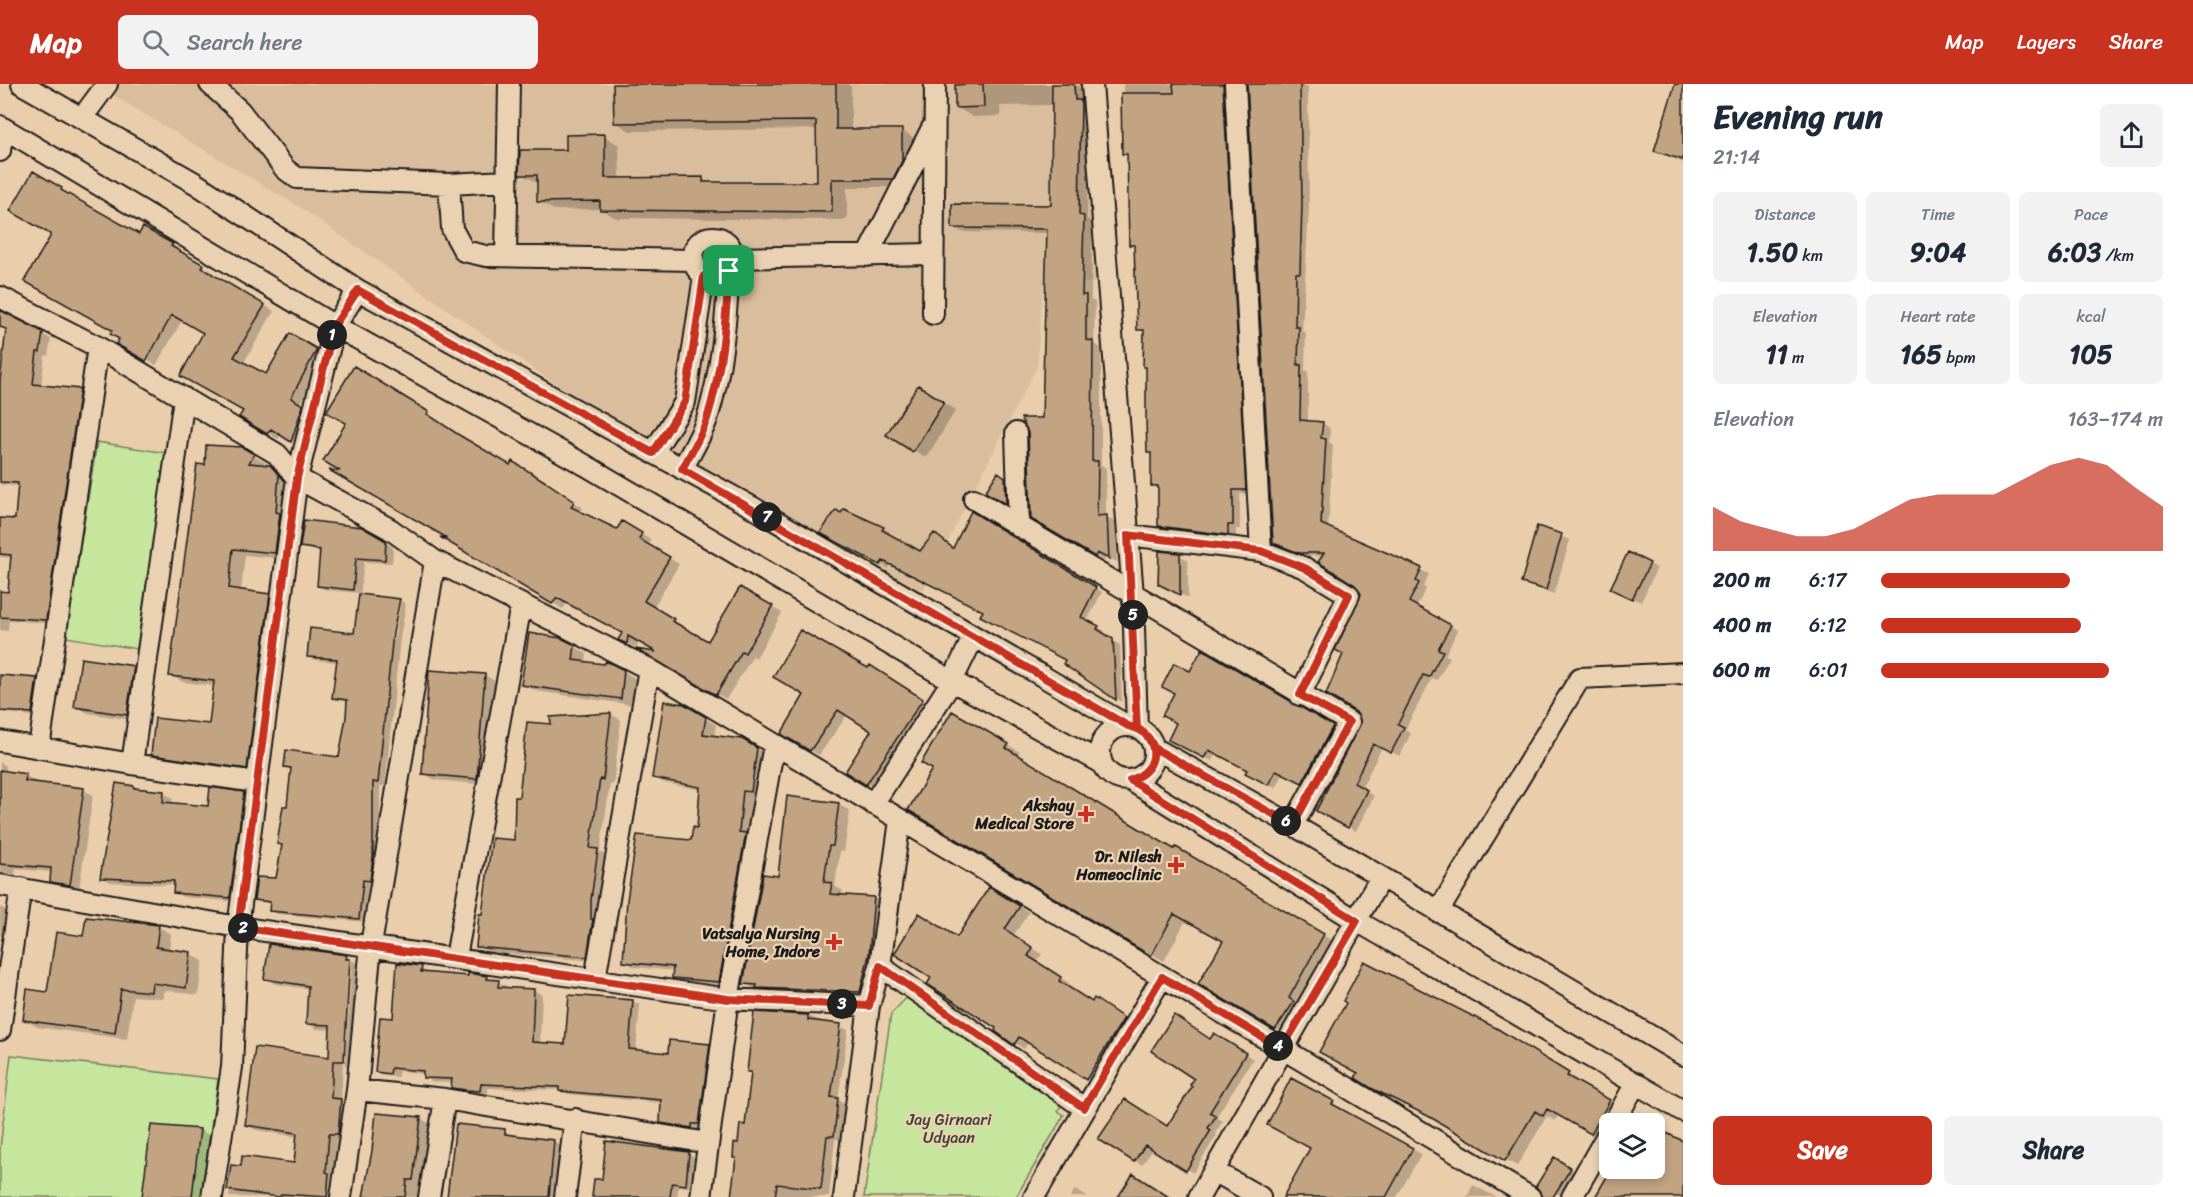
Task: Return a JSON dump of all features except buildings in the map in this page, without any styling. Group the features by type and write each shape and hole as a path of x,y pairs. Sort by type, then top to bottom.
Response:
{"street":[{"path":"22,84 195,183 358,290 682,469 973,638 1133,727 1150,740 1154,748 1293,825 1683,1054"},
{"path":"82,118 107,84"},
{"path":"210,84 240,111 285,169 297,178 449,184 507,181"},
{"path":"506,256 509,84"},
{"path":"933,314 935,84"},
{"path":"1092,84 1133,595 1133,727"},
{"path":"1235,84 1261,551"},
{"path":"867,256 935,123"},
{"path":"0,151 2,127 334,326 585,465 952,681 1102,763 1114,776 1130,780 1357,921 1683,1111"},
{"path":"449,184 452,229 464,251 486,256 698,268 717,278 731,264 933,254"},
{"path":"653,453 685,402 699,242 711,237 725,240 730,245 731,264 724,335 712,399 700,435 682,469"},
{"path":"212,1197 232,1067 238,927 297,478 334,326 358,290"},
{"path":"0,297 98,347 278,454 297,478 390,529 435,561 649,669 1530,1197"},
{"path":"39,748 98,347"},
{"path":"132,764 184,398"},
{"path":"1016,433 1018,527"},
{"path":"974,499 1300,695 1349,722 1293,825"},
{"path":"1128,535 1261,551 1305,568 1349,595 1300,695"},
{"path":"341,1197 357,1090 371,945 435,561"},
{"path":"456,957 521,605"},
{"path":"873,804 952,681 973,638"},
{"path":"595,979 649,669"},
{"path":"1438,912 1580,678 1683,673"},
{"path":"1102,763 1100,754 1105,738 1111,731 1133,727"},
{"path":"0,741 132,764 256,782"},
{"path":"701,1197 728,999 774,745"},
{"path":"1130,780 1146,772 1151,765 1154,748"},
{"path":"844,1197 869,1006 880,966 900,820"},
{"path":"1198,1197 1381,877"},
{"path":"0,885 238,927 456,957 728,999 869,1006"},
{"path":"0,1030 21,888"},
{"path":"880,966 1084,1108"},
{"path":"1034,1197 1162,977"},
{"path":"1619,1113 1636,1083"},
{"path":"357,1090 445,1099 708,1143"},
{"path":"429,1197 445,1099"},
{"path":"565,1197 575,1119"},
{"path":"1572,1197 1599,1149"},
{"path":"1214,1171 1260,1197"}],"shaded area":[{"path":"94,84 1089,84 1106,282 1043,285 1037,366 922,592 888,582 606,419 301,208"}],"green space":[{"path":"97,442 167,453 137,649 66,637"},
{"name":"Jay Girnaari Udyaan","path":"907,997 1061,1105 1058,1111 1064,1115 1016,1197 864,1197 891,1014"},
{"path":"11,1055 218,1079 201,1197 0,1197 0,1149"}],"place":[{"name":"Akshay Medical Store","path":"1086,814"},
{"name":"Dr. Nilesh Homeoclinic","path":"1176,865"},
{"name":"Vatsalya Nursing Home, Indore","path":"834,942"}],"route":[{"path":"729,271 717,278 704,276 685,402 653,453 358,290 334,326 297,478 238,927 728,999 869,1006 880,966 1084,1108 1162,977 1282,1049 1357,921 1130,780 1146,772 1154,757 1154,748 1144,732 1137,728 1133,595 1128,535 1261,551 1305,568 1349,595 1300,695 1349,722 1293,825 1154,748 1150,740 1144,732 1128,726 973,638 752,507 682,469 700,435 712,399 726,321 729,271"}]}
